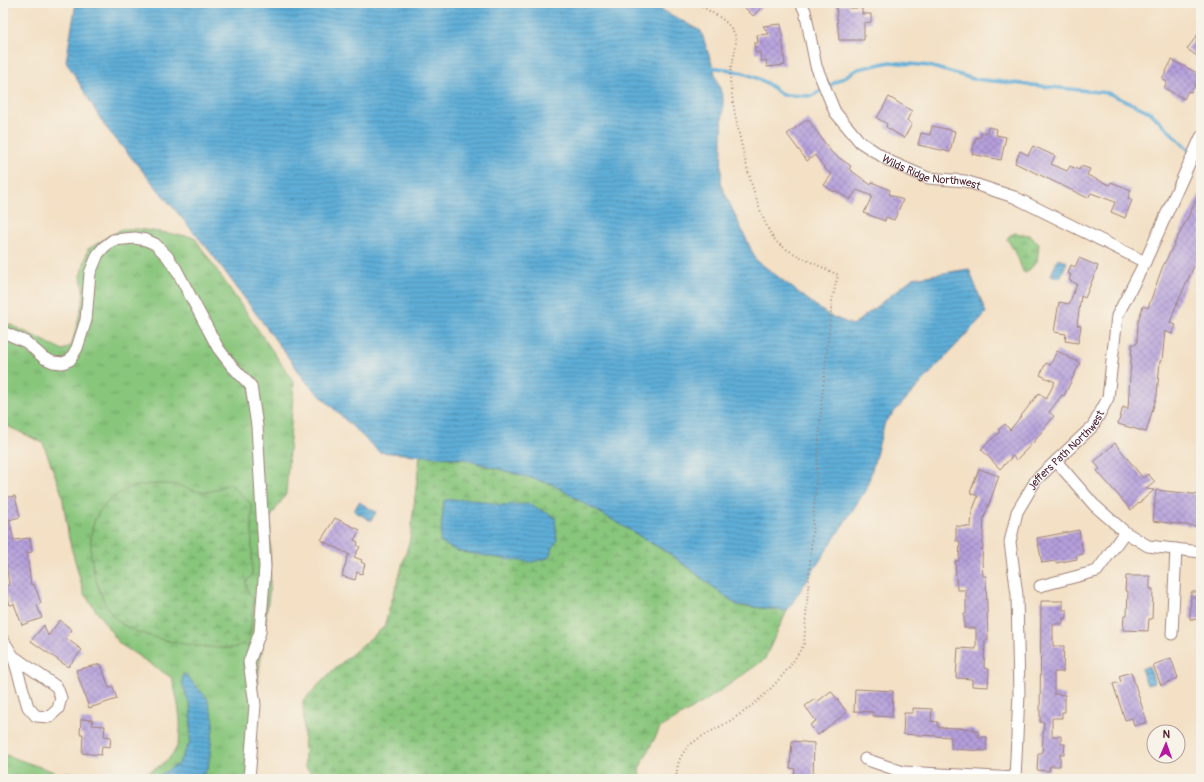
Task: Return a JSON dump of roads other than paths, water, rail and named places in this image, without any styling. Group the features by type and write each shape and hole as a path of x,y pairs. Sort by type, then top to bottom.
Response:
{"street":[{"name":"Wilds Ridge Northwest","path":"801,3 805,11 816,66 835,112 860,142 891,162 928,178 965,181 1014,197 1144,262"},
{"name":"Jeffers Path Northwest","path":"1016,778 1019,694 1017,595 1010,542 1017,512 1036,480 1093,426 1108,398 1117,316 1144,262 1201,138"},
{"path":"3,332 26,342 44,358 53,362 63,363 70,360 77,348 86,320 90,273 98,254 104,247 117,239 135,238 146,240 154,244 167,256 176,269 218,348 231,365 251,386 257,426 265,567 260,632 249,662 255,705 249,779"},
{"path":"1056,461 1094,505 1125,532 1148,546 1201,552"},
{"path":"1040,586 1097,571 1125,532"},
{"path":"1172,634 1176,549"},
{"path":"3,640 13,656 28,707 36,716 49,717 58,709 61,698 57,687 13,656"},
{"path":"864,759 903,772 1016,778"}],"water":[{"path":"76,3 649,3 701,31 723,98 721,185 756,260 828,315 853,325 913,278 969,269 986,313 885,422 867,488 787,611 737,605 670,554 552,484 463,459 379,452 308,384 212,254 104,125 66,61"},
{"path":"1058,258 1067,262 1060,278 1051,275"},
{"path":"471,499 501,505 529,504 555,517 557,540 548,558 532,562 505,559 457,551 440,542 444,500"},
{"path":"359,502 376,512 371,521 354,511"},
{"path":"1149,666 1155,683 1147,685 1141,669"},
{"path":"184,673 207,698 214,721 208,768 200,779 154,779 178,764 190,742 191,709 182,682"},
{"path":"66,772 109,779 65,779"}],"waterway":[{"path":"709,67 739,72 757,78 774,88 782,95 812,96 858,69 890,62 929,66 974,79 1108,93 1150,112 1194,155 1201,164"}]}
